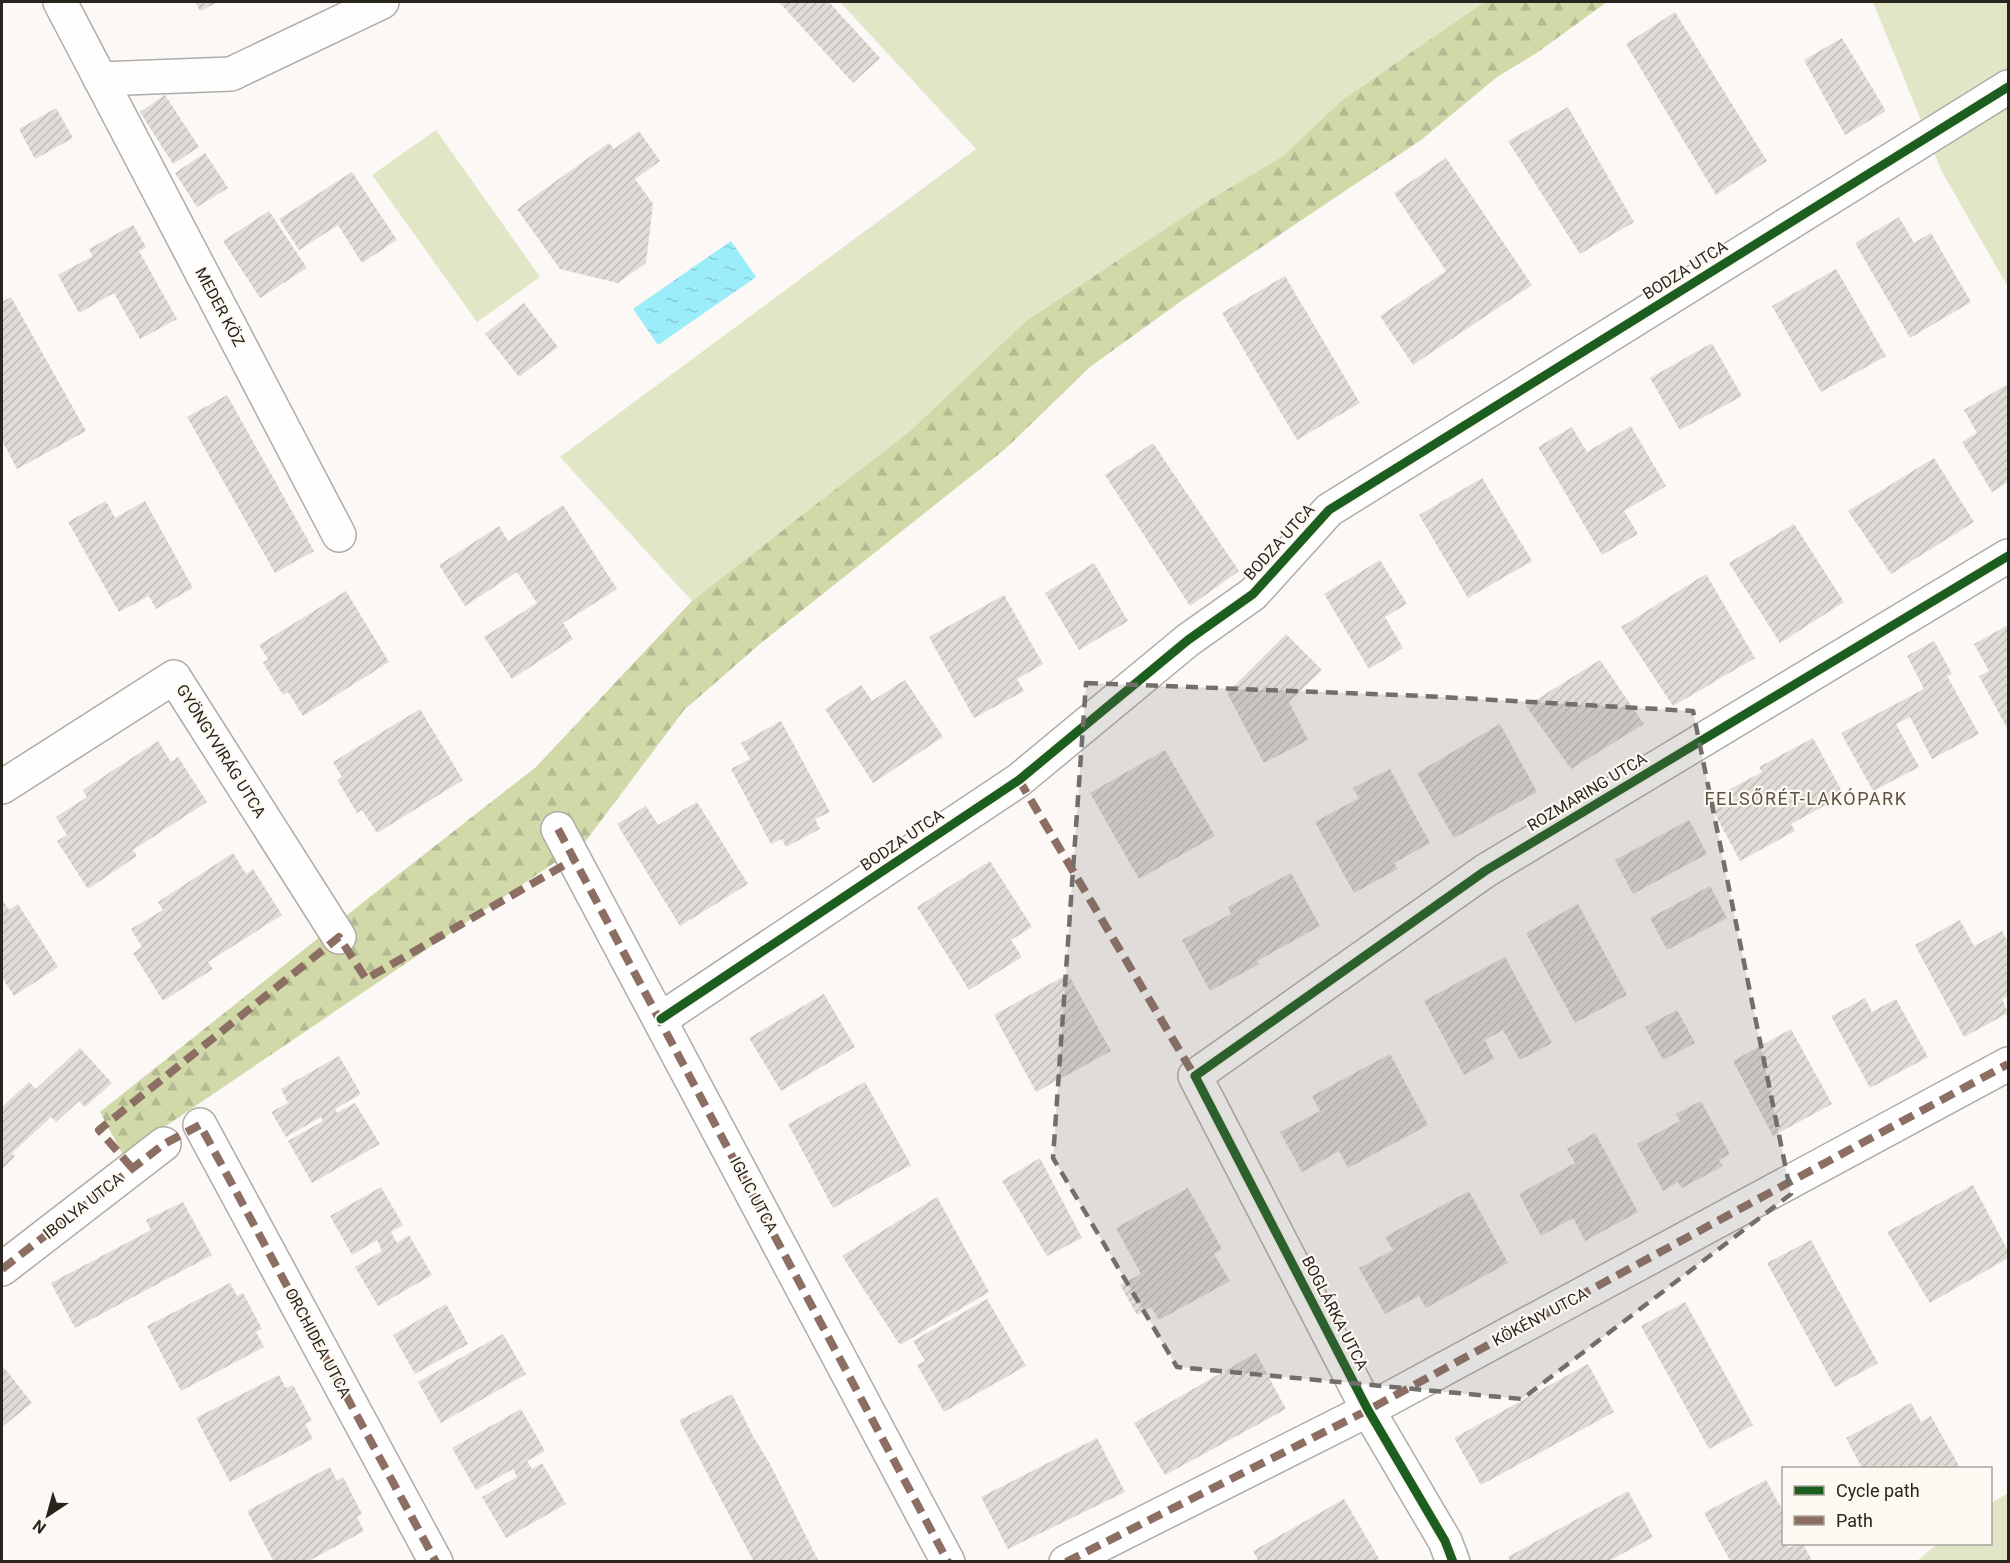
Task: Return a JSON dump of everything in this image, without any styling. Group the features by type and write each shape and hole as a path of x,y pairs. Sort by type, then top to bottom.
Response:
{"street":[{"name":"MEDER KÖZ","path":"60,2 339,535"},
{"path":"100,79 231,74 382,2"},
{"name":"BODZA UTCA","path":"661,1019 1019,780 1188,640 1253,594 1329,510 2008,87"},
{"name":"ROZMARING UTCA","path":"1196,1076 1485,871 2008,556"},
{"name":"GYÖNGYVIRÁG UTCA","path":"2,787 174,677 339,937"},
{"name":"IGLIC UTCA","path":"558,829 948,1562"},
{"name":"KÖKÉNY UTCA","path":"1066,1562 1368,1410 2008,1064"},
{"name":"BOGLÁRKA UTCA","path":"1196,1076 1368,1410 1445,1541 1453,1562"},
{"name":"ORCHIDEA UTCA","path":"200,1125 436,1562"},
{"name":"IBOLYA UTCA","path":"2,1269 164,1144"}],"highlighted area":[{"path":"1086,683 1423,696 1693,711 1791,1194 1522,1399 1177,1367 1053,1158"}],"green space":[{"path":"840,2 1484,2 1341,101 1283,156 1206,202 1026,321 910,431 692,601 560,457 976,149"},
{"path":"1484,2 1607,2 1535,54 1497,77 1421,140 1184,299 1090,367 1004,450 761,643 684,710 585,842 123,1155 100,1112 536,767 692,601 910,431 1026,321 1206,202 1283,156 1341,101"},
{"path":"1873,2 2008,2 2008,287 1942,172"},
{"path":"436,130 540,277 477,322 372,175"},
{"path":"2008,1493 2008,1561 1917,1561 1936,1545 1992,1545 1992,1502"}],"water":[{"path":"731,241 756,277 658,345 633,309"}],"building":[{"path":"195,2 218,2 200,11"},
{"path":"779,2 829,2 880,58 853,83"},
{"path":"1675,12 1767,161 1716,195 1626,44"},
{"path":"1842,38 1886,111 1845,135 1804,60"},
{"path":"165,95 199,147 173,164 140,112"},
{"path":"1568,107 1634,222 1580,254 1508,141"},
{"path":"56,108 73,138 35,159 19,129"},
{"path":"639,131 660,161 635,179 653,204 646,263 618,283 560,269 517,209 609,143 614,149"},
{"path":"205,153 228,188 197,207 175,173"},
{"path":"1446,158 1532,285 1413,365 1380,316 1446,271 1394,193"},
{"path":"352,172 397,240 362,263 338,225 299,250 279,219"},
{"path":"269,211 307,268 260,298 223,241"},
{"path":"1899,217 1914,243 1931,233 1971,302 1910,338 1855,243"},
{"path":"133,225 146,247 139,251 177,319 140,339 114,293 79,313 58,275 93,256 89,249"},
{"path":"1836,269 1886,356 1821,392 1772,306"},
{"path":"1285,276 1360,403 1297,440 1222,313"},
{"path":"11,297 86,431 17,469 2,440 2,302"},
{"path":"524,303 558,347 519,377 485,334"},
{"path":"1712,343 1742,396 1680,430 1650,378"},
{"path":"2008,384 2008,482 1992,492 1962,442 1977,433 1964,410"},
{"path":"227,395 314,551 275,573 187,417"},
{"path":"1631,426 1666,486 1624,511 1638,534 1602,555 1538,447 1572,427 1587,452"},
{"path":"1153,443 1239,571 1190,606 1105,475"},
{"path":"1934,458 1974,522 1891,574 1848,511"},
{"path":"1482,478 1532,561 1468,598 1419,515"},
{"path":"106,501 115,518 145,501 193,588 156,609 149,596 119,612 68,522"},
{"path":"563,505 617,589 563,623 573,639 512,679 484,637 537,603 517,572 465,606 439,565 499,526 508,541"},
{"path":"1794,524 1844,602 1780,643 1729,563"},
{"path":"1380,560 1407,604 1385,617 1403,648 1369,669 1324,594"},
{"path":"1094,563 1128,621 1079,650 1045,593"},
{"path":"1706,574 1755,658 1673,706 1621,627"},
{"path":"346,591 389,662 303,716 288,692 283,695 263,663 268,659 259,645"},
{"path":"1004,595 1043,664 1017,679 1024,691 974,718 929,637"},
{"path":"2008,625 2008,730 1979,676 1989,671 1974,644"},
{"path":"1286,634 1322,670 1289,702 1308,740 1264,763 1227,693"},
{"path":"1934,641 1952,674 1947,676 1979,734 1932,759 1910,717 1896,724 1919,767 1873,791 1841,733 1924,689 1907,656"},
{"path":"1600,660 1644,724 1571,769 1526,706"},
{"path":"905,680 943,737 873,783 825,709 861,685 872,701"},
{"path":"420,709 463,780 377,833 362,810 357,813 337,780 342,777 333,762"},
{"path":"781,721 830,812 815,819 820,829 786,847 782,839 771,844 731,769 750,759 741,743"},
{"path":"1500,724 1537,792 1454,838 1417,773"},
{"path":"1813,738 1844,795 1791,824 1795,831 1740,861 1708,801 1762,772 1759,767"},
{"path":"158,741 171,762 178,757 207,802 133,850 137,856 88,889 57,841 67,835 56,817 87,797 83,790"},
{"path":"1165,750 1215,836 1139,879 1090,793"},
{"path":"1390,769 1430,843 1394,863 1398,869 1354,893 1315,822 1359,798 1353,788"},
{"path":"697,802 748,884 680,926 617,824 646,806 658,825"},
{"path":"1689,820 1707,854 1633,894 1615,860"},
{"path":"233,853 246,874 253,869 282,915 208,962 213,969 163,1001 133,953 142,947 131,929 163,910 158,902"},
{"path":"990,861 1032,927 1011,940 1022,957 969,990 917,907"},
{"path":"1291,873 1320,926 1257,961 1259,964 1210,991 1182,940 1231,914 1228,907"},
{"path":"1710,886 1727,918 1667,950 1650,918"},
{"path":"2,899 9,910 18,904 58,967 14,996 2,977"},
{"path":"1578,904 1627,995 1575,1023 1526,933"},
{"path":"1960,920 1974,946 2002,931 2008,942 2008,996 2002,999 2008,1013 1964,1037 1915,945"},
{"path":"1505,957 1552,1043 1520,1060 1503,1030 1485,1040 1494,1059 1464,1075 1424,1001"},
{"path":"1068,974 1111,1051 1036,1092 994,1015"},
{"path":"824,994 855,1047 781,1091 749,1038"},
{"path":"1865,998 1872,1012 1896,999 1928,1057 1870,1088 1831,1016"},
{"path":"1677,1010 1695,1043 1663,1060 1645,1027"},
{"path":"1791,1029 1832,1104 1773,1136 1733,1061"},
{"path":"80,1048 112,1083 85,1107 79,1101 56,1122 51,1117 12,1153 15,1156 2,1169 2,1107 29,1082 36,1089"},
{"path":"1390,1054 1428,1125 1348,1168 1339,1151 1302,1172 1280,1132 1320,1111 1312,1096"},
{"path":"339,1056 361,1094 335,1109 337,1113 355,1103 380,1144 312,1183 288,1141 323,1121 321,1117 286,1137 271,1112 288,1103 281,1089"},
{"path":"865,1082 911,1165 833,1208 788,1124"},
{"path":"1701,1101 1730,1154 1719,1160 1723,1166 1682,1188 1678,1182 1663,1191 1637,1144 1680,1121 1676,1114"},
{"path":"1595,1133 1638,1212 1585,1241 1573,1218 1541,1236 1519,1194 1575,1163 1567,1149"},
{"path":"1040,1158 1082,1238 1047,1256 1002,1181"},
{"path":"1973,1185 2008,1251 2008,1258 1930,1303 1887,1232"},
{"path":"381,1187 403,1225 391,1232 397,1243 409,1235 432,1275 378,1306 355,1267 382,1251 377,1240 352,1255 330,1216"},
{"path":"1188,1188 1222,1249 1214,1254 1230,1281 1159,1320 1151,1307 1137,1315 1120,1285 1141,1274 1116,1228"},
{"path":"1469,1191 1508,1263 1426,1308 1419,1296 1385,1314 1359,1268 1393,1250 1385,1237"},
{"path":"937,1197 989,1292 900,1345 842,1256"},
{"path":"183,1202 212,1255 75,1328 51,1283 151,1230 146,1220"},
{"path":"1811,1240 1878,1363 1835,1387 1767,1263"},
{"path":"230,1283 237,1296 243,1293 262,1329 256,1332 264,1347 181,1391 147,1326"},
{"path":"987,1299 1026,1366 944,1412 917,1365 925,1361 913,1341"},
{"path":"1685,1302 1753,1425 1709,1449 1641,1326"},
{"path":"446,1304 468,1344 415,1374 393,1335"},
{"path":"503,1334 526,1374 441,1423 418,1382"},
{"path":"1256,1353 1286,1409 1165,1475 1134,1423"},
{"path":"1588,1364 1614,1412 1481,1485 1454,1438"},
{"path":"2,1365 32,1403 2,1427"},
{"path":"279,1375 286,1388 293,1385 312,1421 305,1424 313,1439 230,1482 196,1418"},
{"path":"732,1394 819,1562 754,1562 679,1420"},
{"path":"1911,1403 1921,1422 1931,1416 1959,1467 1861,1467 1846,1438"},
{"path":"521,1409 545,1451 527,1461 532,1469 542,1463 566,1504 506,1538 482,1497 517,1477 513,1469 476,1490 452,1448"},
{"path":"1097,1438 1125,1492 1008,1549 981,1497"},
{"path":"330,1467 337,1481 343,1477 362,1514 357,1517 364,1531 307,1562 274,1562 247,1511"},
{"path":"1766,1480 1782,1509 1782,1545 1787,1545 1789,1548 1804,1545 1813,1562 1731,1562 1704,1513"},
{"path":"1628,1491 1653,1537 1607,1562 1511,1562 1508,1557"},
{"path":"1344,1499 1379,1559 1374,1562 1259,1562 1253,1551"}],"marked path":[{"path":"1019,780 1197,1080"},
{"path":"558,829 948,1562"},
{"path":"132,1168 99,1130 339,937 366,979 575,859"},
{"path":"1066,1562 1368,1410 2008,1064"},
{"path":"2,1269 164,1144 200,1125 436,1562"}],"cycle path":[{"path":"661,1019 1019,780 1188,640 1253,594 1329,510 2008,87"},
{"path":"1453,1562 1445,1541 1368,1410 1195,1076 1485,871 2008,556"}],"district":[{"name":"FELSŐRÉT-LAKÓPARK","path":"1806,798"}]}
